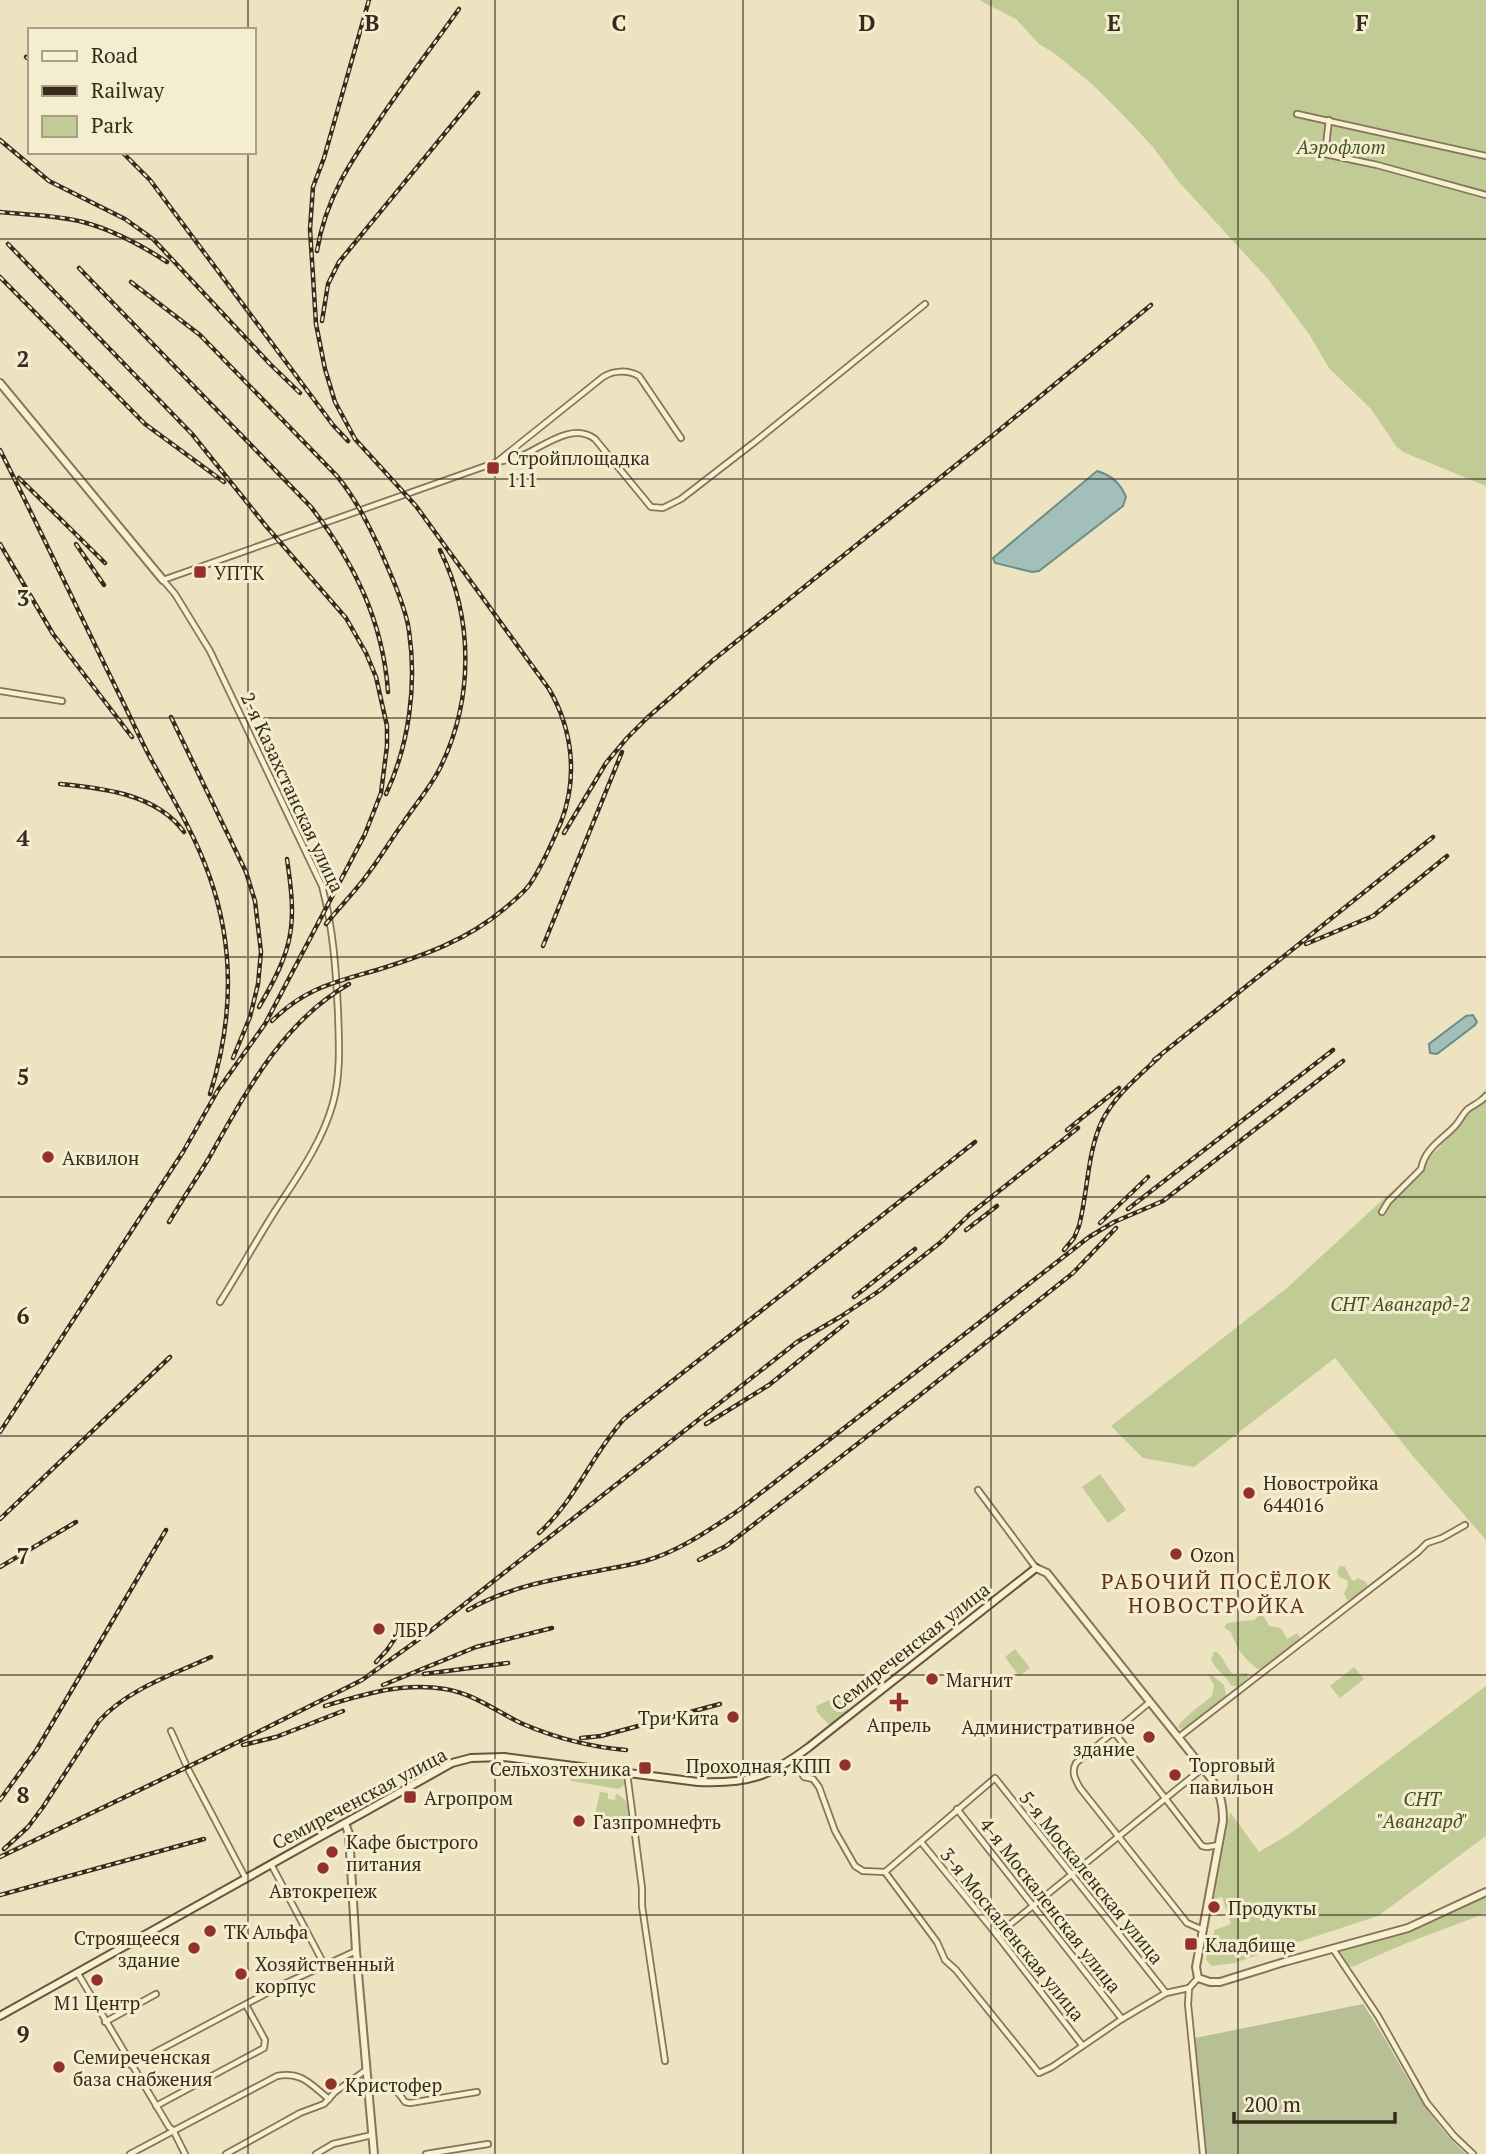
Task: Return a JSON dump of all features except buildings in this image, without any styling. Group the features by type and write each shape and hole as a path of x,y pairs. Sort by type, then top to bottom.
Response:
{"street":[{"path":"1297,114 1486,156"},
{"path":"1329,120 1325,154 1377,164 1486,195"},
{"path":"163,580 497,462 517,458 562,436 581,432 589,435 604,449 651,508 663,508 681,499 757,441 925,304"},
{"path":"497,462 603,377 614,372 639,376 681,438"},
{"name":"2-я Казахстанская улица","path":"0,383 175,594 210,651 322,886 328,907 335,960 339,1040 334,1102 323,1132 308,1159 220,1302"},
{"path":"0,691 62,701"},
{"path":"1382,1212 1388,1202 1421,1169 1423,1161 1438,1141 1455,1127 1467,1110 1486,1096"},
{"path":"978,1490 1036,1568 1046,1573 1179,1737 1221,1796 1223,1807 1219,1845 1196,1967 1198,1978"},
{"path":"1179,1737 1427,1543 1465,1525"},
{"name":"Семиреченская улица","path":"0,2015 452,1763 471,1758 505,1757 698,1782 728,1783 756,1778 793,1759 1036,1568"},
{"path":"1150,1702 1076,1763 1073,1769 1080,1788 1187,1923 1203,1930"},
{"path":"171,1731 187,1767 246,1877"},
{"path":"1114,1732 1202,1846 1219,1845"},
{"path":"793,1759 804,1777 813,1779 819,1787 835,1831 855,1866 863,1871 885,1872 957,1809"},
{"path":"997,1935 1203,1768"},
{"path":"627,1773 642,1906 666,2061"},
{"name":"5-я Москаленская улица","path":"957,1809 995,1778 1166,1993"},
{"name":"4-я Москаленская улица","path":"957,1809 1122,2019"},
{"path":"345,1823 349,1834 356,1951 374,2154"},
{"name":"3-я Москаленская улица","path":"921,1842 1082,2045"},
{"path":"271,1863 325,1966"},
{"path":"885,1872 937,1942 945,1960 1039,2073 1166,1993 1189,1988 1198,1978"},
{"path":"1198,1978 1220,1982 1408,1928 1486,1892"},
{"path":"1333,1949 1395,2043 1427,2103 1473,2154"},
{"path":"131,2065 356,1951"},
{"path":"77,1972 185,2154"},
{"path":"1189,1988 1188,2004 1203,2154"},
{"path":"105,2022 156,1994"},
{"path":"156,2106 264,2048 265,2040 246,2005"},
{"path":"226,2154 300,2113 324,2104 366,2070"},
{"path":"130,2154 277,2076 300,2076 329,2099"},
{"path":"368,2086 390,2084 405,2102 410,2103 477,2092"},
{"path":"316,2154 333,2144 372,2135"},
{"path":"426,2154 488,2144"},
{"path":"326,2148 329,2154"}],"green space":[{"name":"Аэрофлот","path":"979,0 1486,0 1486,486 1403,452 1396,446 1371,409 1329,368 1309,334 1268,279 1179,182 1153,147 1092,84 1039,44 1016,19"},
{"name":"СНТ Авангард-2","path":"1486,1089 1486,1540 1412,1455 1335,1358 1194,1467 1143,1458 1111,1426 1288,1287 1441,1146 1438,1141"},
{"path":"1100,1474 1126,1510 1108,1523 1082,1487"},
{"path":"1340,1566 1345,1567 1351,1579 1354,1581 1358,1578 1366,1582 1368,1587 1347,1600 1344,1593 1348,1582 1339,1577 1337,1572"},
{"path":"1262,1613 1269,1626 1281,1628 1287,1639 1297,1633 1300,1637 1297,1643 1264,1668 1258,1669 1242,1653 1231,1632 1224,1628 1227,1623 1254,1620"},
{"path":"1015,1649 1030,1668 1019,1676 1005,1657"},
{"path":"1214,1652 1220,1655 1233,1674 1247,1673 1248,1678 1237,1687 1231,1685 1211,1660"},
{"path":"1354,1667 1364,1679 1340,1698 1330,1686"},
{"path":"1211,1674 1224,1685 1226,1696 1186,1728 1180,1729 1178,1727 1185,1718 1212,1696 1214,1685 1208,1675"},
{"name":"СНТ \"Авангард\"","path":"1486,1686 1486,1836 1378,1916 1234,1963 1212,1966 1206,1960 1210,1936 1214,1934 1214,1930 1231,1924 1222,1897 1214,1899 1230,1812 1259,1852 1291,1833"},
{"path":"834,1698 840,1699 849,1710 830,1726 817,1712 816,1706"},
{"path":"573,1769 617,1775 625,1784 619,1789 571,1781 569,1772"},
{"path":"600,1792 608,1793 608,1799 615,1800 616,1794 624,1799 629,1811 625,1825 617,1828 600,1822 596,1810"},
{"path":"1486,1896 1486,1913 1352,1967 1345,1965 1340,1953 1343,1948 1415,1930"},
{"path":"1363,2004 1436,2121 1466,2154 1200,2154 1199,2140 1205,2139 1195,2038"}],"water":[{"path":"1097,471 1111,478 1121,488 1126,497 1123,506 1039,571 1032,572 995,563 993,558"},
{"path":"1473,1015 1477,1022 1475,1025 1437,1054 1430,1053 1429,1044 1466,1016"}],"railway":[{"path":"272,1021 297,1000 322,987 429,952 490,920 527,888 539,869 561,822 570,788 568,737 549,689 416,506 355,439 335,402 325,369 316,324 310,229 313,187 324,158 369,0"},
{"path":"317,251 327,213 342,178 393,100 459,9"},
{"path":"322,321 328,284 339,262 478,93"},
{"path":"0,140 49,181 125,219 153,239 300,393"},
{"path":"124,154 150,180 333,425 348,441"},
{"path":"0,212 63,218 94,225 127,239 167,262"},
{"path":"0,1432 183,1152 218,1090 265,1024 365,834 381,793 387,746 387,726 376,677 346,618 266,526 192,434 8,244"},
{"path":"79,268 311,507 340,549 364,594 380,641 388,692"},
{"path":"0,277 145,424 224,482"},
{"path":"131,282 200,335 337,476 369,527 401,599 411,651 409,714 400,755 386,794"},
{"path":"564,833 606,763 647,718 712,661 1151,305"},
{"path":"0,450 143,744 190,831 209,875 223,929 228,984 223,1039 210,1094"},
{"path":"19,478 105,563"},
{"path":"0,544 53,634 132,737"},
{"path":"76,544 104,585"},
{"path":"326,924 365,878 439,770 459,716 464,688 464,632 451,576 440,550"},
{"path":"171,717 246,872 255,901 261,952 258,984 250,1017 233,1058"},
{"path":"543,946 622,752"},
{"path":"60,784 111,791 144,801 173,819 184,832"},
{"path":"1154,1060 1433,837"},
{"path":"1306,944 1373,916 1447,856"},
{"path":"259,1007 280,968 290,936 292,902 287,859"},
{"path":"169,1222 267,1061 304,1018 349,984"},
{"path":"1128,1209 1333,1050"},
{"path":"1064,1250 1074,1238 1079,1226 1093,1146 1102,1121 1121,1094 1160,1056"},
{"path":"468,1610 520,1588 645,1561 670,1552 705,1532 739,1510 1089,1237 1114,1222 1163,1201 1343,1061"},
{"path":"1067,1130 1119,1088"},
{"path":"0,1857 362,1680 429,1632 797,1342 879,1291 1078,1128"},
{"path":"539,1533 574,1492 602,1447 624,1419 975,1142"},
{"path":"1100,1223 1148,1177"},
{"path":"966,1230 997,1206"},
{"path":"699,1560 726,1546 910,1403 1073,1273 1116,1228"},
{"path":"854,1297 915,1249"},
{"path":"706,1424 769,1385 847,1322"},
{"path":"0,1519 170,1357"},
{"path":"0,1567 76,1522"},
{"path":"0,1800 37,1749 166,1530"},
{"path":"383,1685 476,1647 552,1628"},
{"path":"376,1662 398,1634"},
{"path":"4,1849 28,1827 43,1807 99,1721 137,1691 211,1657"},
{"path":"424,1674 508,1663"},
{"path":"325,1706 399,1688 445,1689 476,1699 548,1734 586,1744 626,1750"},
{"path":"581,1738 601,1736 720,1704"},
{"path":"243,1745 276,1737 343,1711"},
{"path":"0,1895 204,1839"}],"place":[{"name":"Стройплощадка 111","path":"493,468"},
{"name":"УПТК","path":"200,572"},
{"name":"Аквилон","path":"48,1157"},
{"name":"Новостройка 644016","path":"1249,1493"},
{"name":"Ozon","path":"1176,1554"},
{"name":"ЛБР","path":"379,1629"},
{"name":"Магнит","path":"932,1679"},
{"name":"Апрель","path":"899,1702"},
{"name":"Три Кита","path":"733,1717"},
{"name":"Административное здание","path":"1149,1737"},
{"name":"Проходная, КПП","path":"845,1765"},
{"name":"Сельхозтехника","path":"645,1768"},
{"name":"Торговый павильон","path":"1175,1775"},
{"name":"Агропром","path":"410,1797"},
{"name":"Газпромнефть","path":"579,1821"},
{"name":"Кафе быстрого питания","path":"332,1852"},
{"name":"Автокрепеж","path":"323,1868"},
{"name":"Продукты","path":"1214,1907"},
{"name":"ТК Альфа","path":"210,1931"},
{"name":"Кладбище","path":"1191,1944"},
{"name":"Строящееся здание","path":"194,1948"},
{"name":"Хозяйственный корпус","path":"241,1974"},
{"name":"М1 Центр","path":"97,1980"},
{"name":"Семиреченская база снабжения","path":"59,2067"},
{"name":"Кристофер","path":"331,2084"}],"district":[{"name":"РАБОЧИЙ ПОСЁЛОК НОВОСТРОЙКА","path":"1217,1593"}]}
